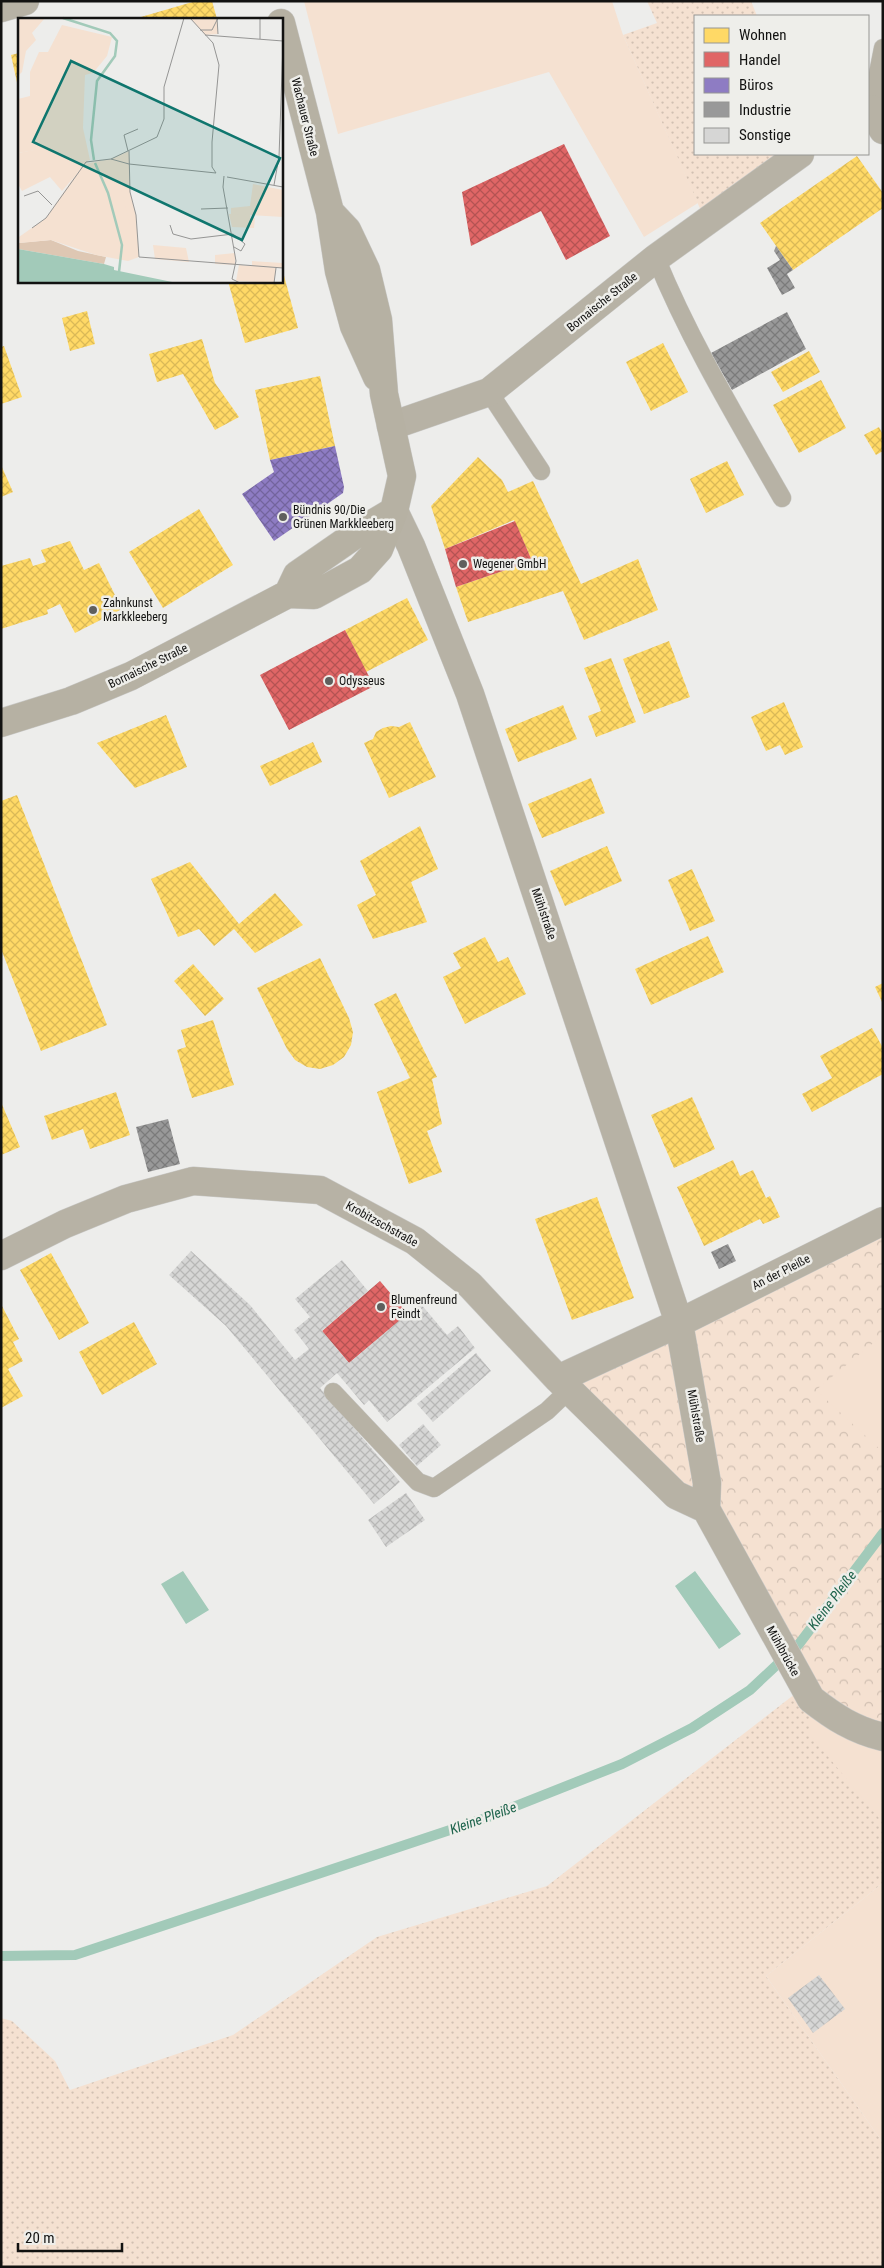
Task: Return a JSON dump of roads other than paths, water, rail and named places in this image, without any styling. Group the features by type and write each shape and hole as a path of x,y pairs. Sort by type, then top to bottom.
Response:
{"main road":[{"path":"276,1 280,18"},
{"name":"Wachauer Straße","path":"282,27 330,212 339,271 354,326 384,394 392,426 402,476 394,511"},
{"name":"Bornaische Straße","path":"1,724 71,701 131,676 288,594 314,595 360,570 379,549 394,511"}],"street":[{"path":"1,8 25,1"},
{"name":"Bornaische Straße","path":"392,426 489,392 656,258 799,155"},
{"name":"Mühlstraße","path":"394,511 411,546 470,694 679,1323 707,1483 706,1509"},
{"name":"Krobitzschstraße","path":"1,1256 65,1224 126,1199 193,1181 320,1190 415,1241 470,1285 564,1385 676,1495 706,1509"},
{"name":"An der Pleiße","path":"679,1323 883,1221"},
{"path":"564,1385 679,1323"},
{"name":"Mühlbrücke","path":"706,1509 811,1699 838,1720 865,1733 883,1737"}],"lane":[{"path":"876,113 883,48"},
{"path":"656,258 671,294 728,403 782,498"},
{"path":"489,392 541,471"},
{"path":"333,1392 418,1482 434,1488 547,1411 564,1385"}],"waterway":[{"name":"Kleine Pleiße","path":"1,1956 75,1955 483,1819 622,1764 692,1728 750,1690 799,1644 883,1533"}],"place":[{"name":"Bündnis 90/Die Grünen Markkleeberg","path":"283,517"},
{"name":"Wegener GmbH","path":"463,564"},
{"name":"Zahnkunst Markkleeberg","path":"93,610"},
{"name":"Odysseus","path":"329,681"},
{"name":"Blumenfreund Feindt","path":"381,1307"}]}
